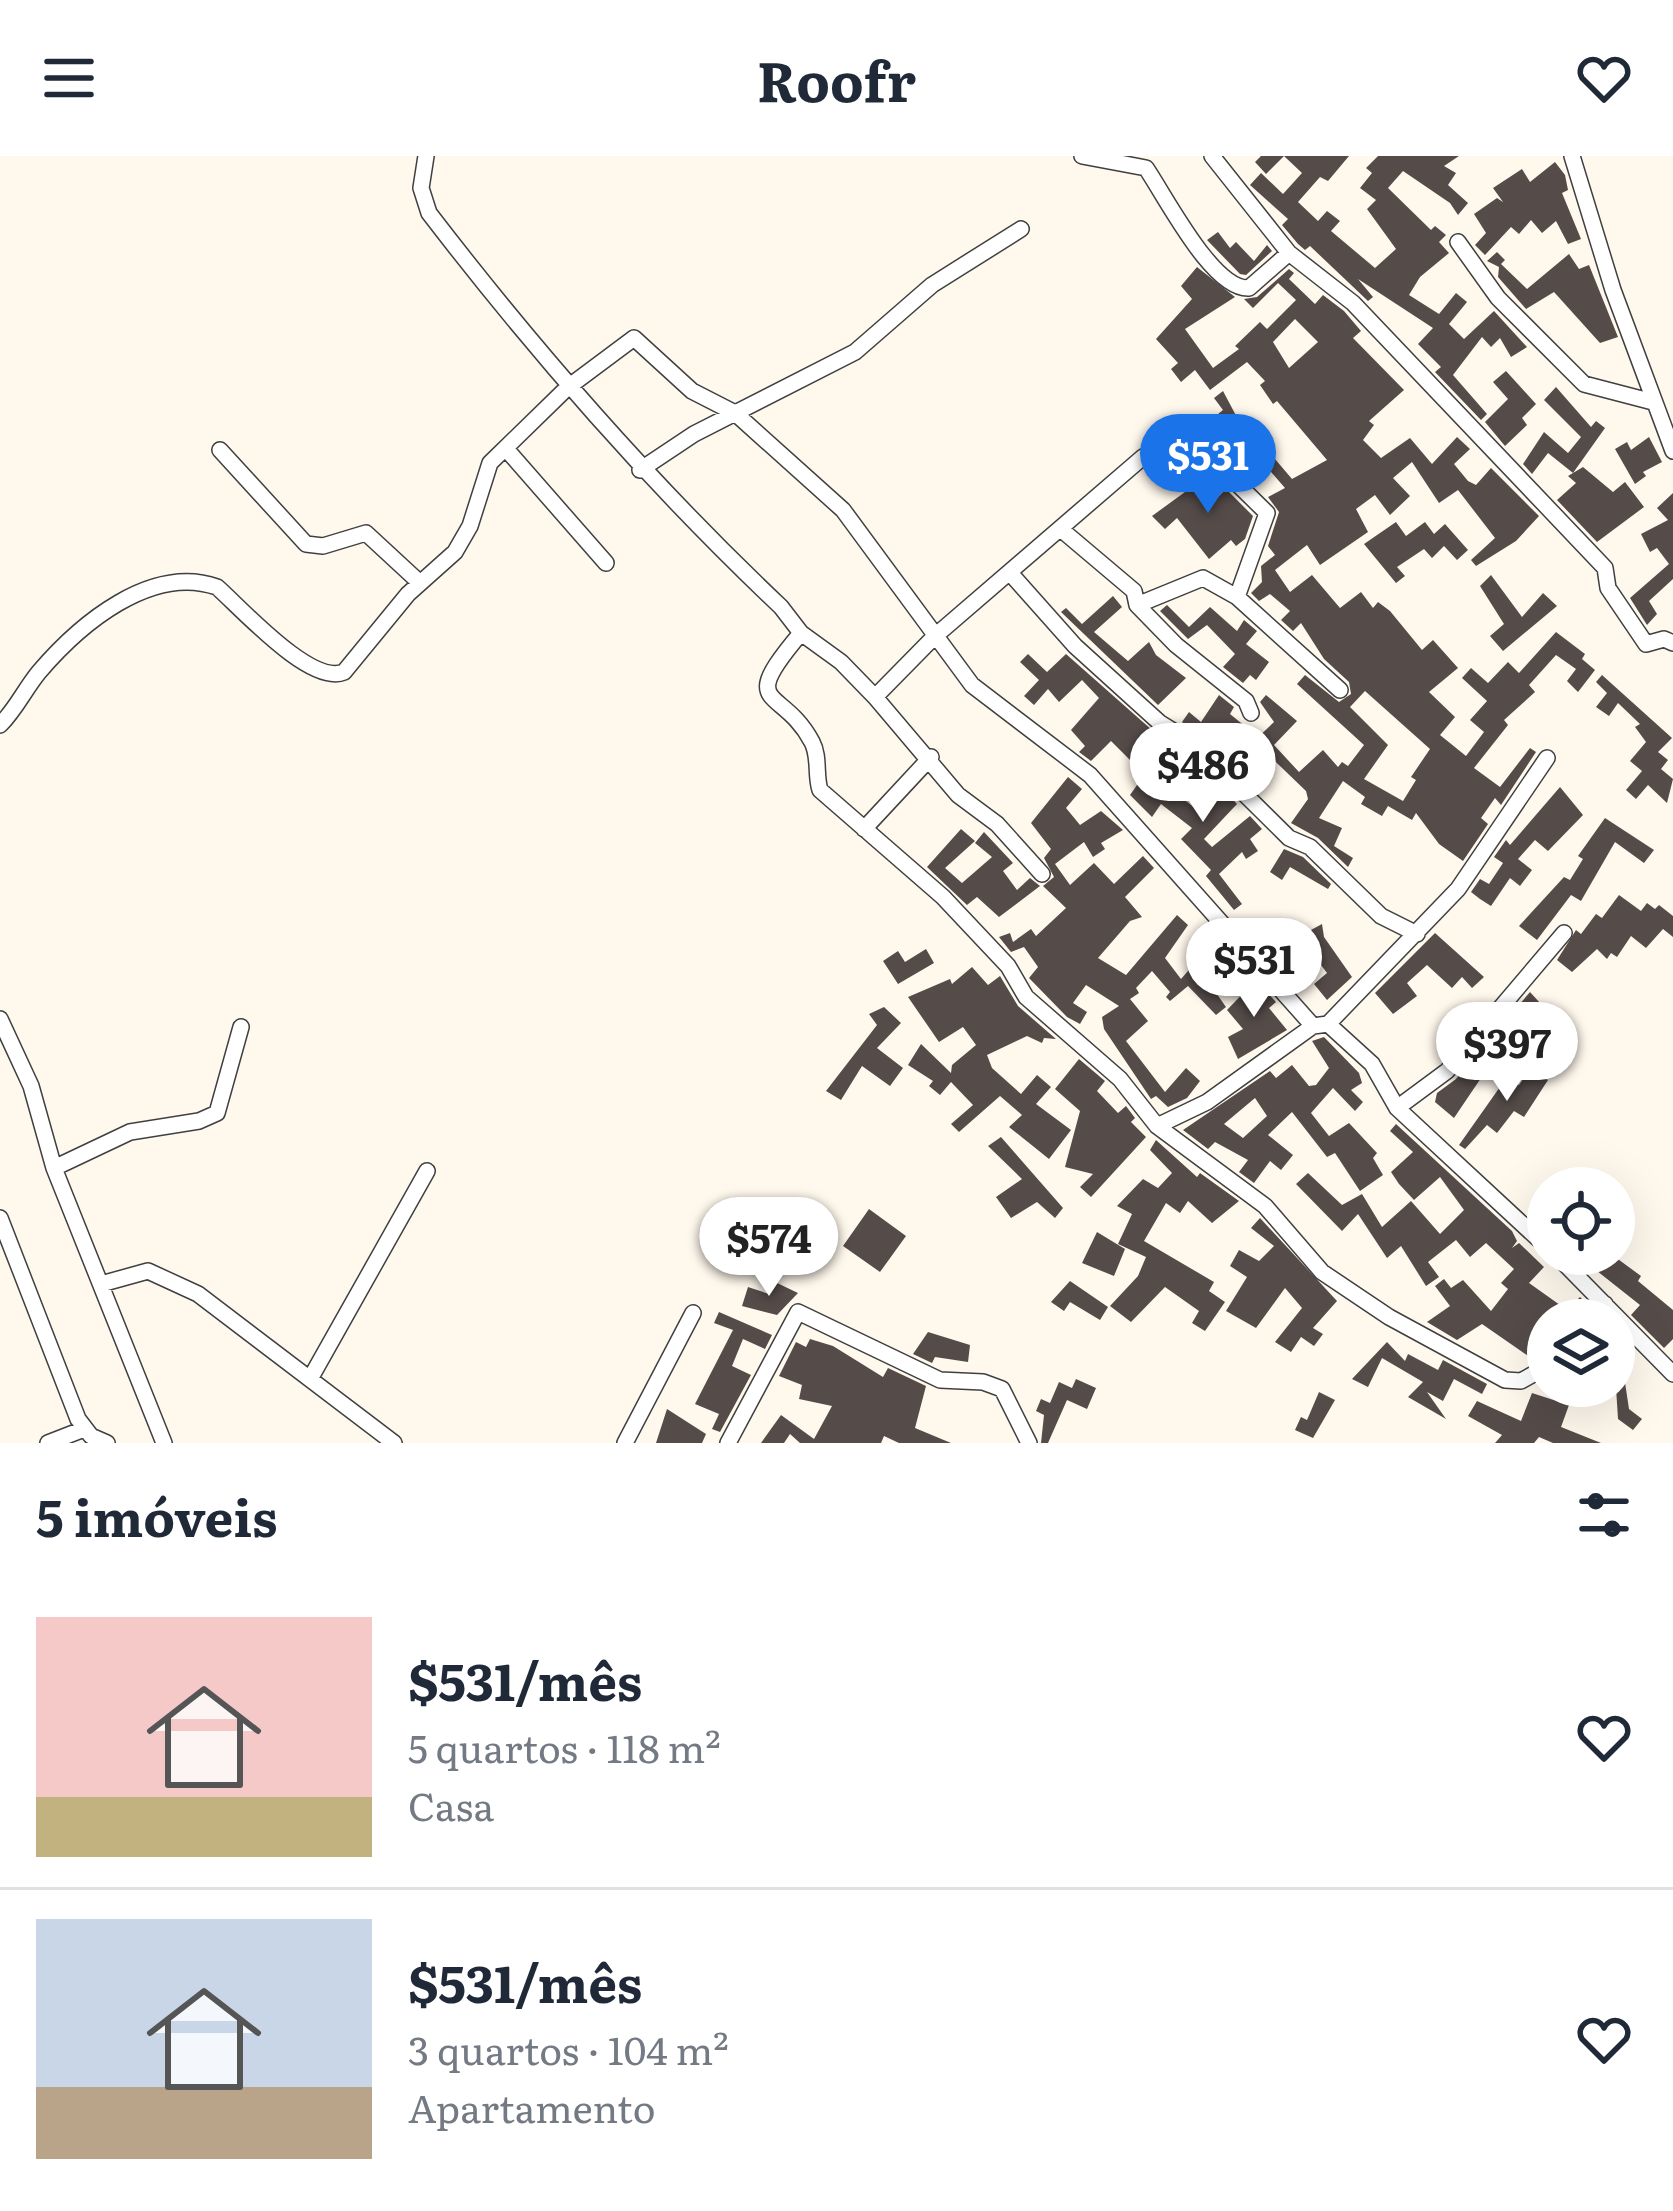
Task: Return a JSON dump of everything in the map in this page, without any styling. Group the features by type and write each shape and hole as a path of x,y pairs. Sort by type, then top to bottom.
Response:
{"street":[{"path":"426,156 421,188 429,214 567,388 640,470 782,607 801,633 841,662 931,758 958,795 997,824 1042,874"},
{"path":"1082,156 1147,162 1200,254 1232,286 1249,289 1288,253"},
{"path":"1212,156 1288,253 1353,303 1605,568 1608,588 1646,644 1664,639 1673,643"},
{"path":"1572,156 1673,451"},
{"path":"640,470 735,413 855,352 932,285 1021,229"},
{"path":"1458,242 1498,298 1584,385 1653,402"},
{"path":"0,725 47,663 146,586 218,587 286,650 333,676 344,672 419,582 465,538 486,468 567,388 634,338 692,391 735,413 843,510 972,685 1090,775 1320,1025 1372,1064 1397,1108 1527,1229"},
{"path":"220,450 306,544 323,546 366,533 419,582"},
{"path":"507,450 606,563"},
{"path":"875,698 934,637 1143,457 1208,456 1235,476 1267,513 1237,597"},
{"path":"1063,530 1134,591 1137,605 1176,645 1246,701 1251,713"},
{"path":"1011,574 1075,646 1160,723 1194,744 1289,838 1310,847 1381,916 1417,934"},
{"path":"1137,605 1203,578 1237,597 1340,690"},
{"path":"801,633 770,674 770,697 811,739 820,790 943,897 1008,966 1026,997 1120,1079 1157,1126 1265,1206 1322,1272 1389,1317 1505,1380 1527,1378"},
{"path":"863,830 931,758"},
{"path":"1157,1126 1207,1102 1320,1025 1417,934 1458,889 1547,758"},
{"path":"1397,1108 1447,1071 1564,933"},
{"path":"0,1019 31,1086 54,1168 164,1443"},
{"path":"54,1168 130,1132 199,1121 217,1112 242,1027"},
{"path":"310,1379 427,1171"},
{"path":"0,1218 84,1429 107,1443"},
{"path":"101,1284 148,1271 198,1294 394,1443"},
{"path":"1576,1275 1601,1299"},
{"path":"728,1443 798,1312 940,1381 983,1382 1002,1389 1029,1443"},
{"path":"625,1443 693,1313"},
{"path":"1635,1334 1673,1374"},
{"path":"48,1443 84,1429"}],"building":[{"path":"1261,156 1284,156 1266,174 1255,162"},
{"path":"1284,156 1349,156 1328,181 1320,177 1298,202 1318,221 1327,211 1340,221 1331,231 1375,268 1396,249 1367,209 1376,200 1360,188 1372,173 1366,168 1378,156 1459,156 1444,166 1456,173 1448,185 1468,203 1458,215 1450,203 1403,171 1388,188 1431,230 1435,226 1446,235 1439,242 1449,253 1420,277 1409,295 1439,314 1456,293 1467,302 1449,324 1464,339 1494,311 1527,347 1511,357 1500,338 1491,347 1482,337 1453,375 1487,414 1481,420 1435,372 1441,367 1418,344 1433,328 1358,279 1373,297 1368,301 1310,246 1305,250 1298,244 1282,225 1288,219 1250,185 1261,173 1283,194 1302,173"},
{"path":"1555,162 1565,175 1568,190 1562,193 1581,239 1568,244 1556,221 1542,233 1531,220 1519,234 1511,227 1485,255 1475,245 1486,233 1474,214 1497,198 1503,202 1493,188 1522,169 1530,182"},
{"path":"1218,232 1230,248 1236,242 1254,261 1267,245 1272,251 1246,275 1240,274 1207,240"},
{"path":"1497,252 1505,260 1501,264 1527,289 1569,254 1579,269 1589,265 1618,337 1600,343 1554,292 1526,309 1498,277 1499,267 1487,261"},
{"path":"1197,267 1235,297 1185,329 1213,368 1239,349 1235,346 1260,322 1267,329 1296,300 1278,283 1253,308 1244,299 1257,297 1289,269 1294,273 1289,279 1315,304 1323,295 1344,311 1361,331 1353,338 1404,390 1369,421 1374,425 1363,440 1381,458 1410,438 1432,464 1457,437 1470,449 1454,464 1468,481 1476,485 1491,468 1539,516 1516,541 1476,566 1471,560 1495,538 1458,490 1439,503 1412,462 1393,478 1410,496 1390,515 1375,495 1356,509 1368,532 1320,565 1307,545 1275,570 1290,592 1312,575 1340,608 1361,592 1373,608 1378,602 1390,611 1422,650 1433,640 1458,668 1429,692 1455,717 1440,735 1466,756 1484,732 1470,720 1487,701 1462,678 1471,668 1488,683 1508,662 1519,673 1556,632 1585,654 1582,659 1595,670 1578,692 1567,681 1576,669 1556,655 1529,685 1535,692 1504,720 1508,725 1474,768 1500,787 1530,748 1536,752 1501,805 1495,798 1481,818 1488,824 1463,861 1439,844 1416,813 1412,820 1388,806 1382,816 1361,804 1365,797 1343,781 1319,818 1342,828 1334,846 1353,858 1348,867 1318,838 1291,823 1308,799 1306,791 1254,741 1274,722 1260,702 1266,695 1297,721 1274,745 1299,772 1323,750 1338,767 1342,762 1348,766 1364,745 1297,684 1305,675 1339,702 1351,694 1349,682 1324,659 1301,623 1293,631 1281,620 1290,611 1270,594 1259,601 1251,593 1262,582 1261,566 1275,555 1268,546 1279,512 1268,497 1285,488 1266,466 1275,459 1292,479 1327,460 1277,401 1273,404 1260,385 1265,381 1247,362 1210,390 1195,370 1181,382 1171,369 1178,363 1156,339 1192,299 1181,286","holes":["1295,319 1318,342 1289,368 1273,342","1365,691 1430,749 1411,777 1416,780 1403,801 1364,779 1388,745 1350,707"]},
{"path":"1506,371 1536,404 1522,418 1527,425 1505,446 1485,422 1508,399 1493,382"},
{"path":"1556,387 1591,427 1596,421 1605,428 1573,473 1548,453 1532,474 1523,464 1544,432 1568,453 1581,437 1544,400"},
{"path":"1223,391 1241,425 1227,435 1222,427 1200,444 1192,435 1223,410 1214,398"},
{"path":"1649,437 1662,462 1643,472 1646,476 1635,484 1615,449 1627,442 1631,450"},
{"path":"1583,467 1613,492 1625,482 1644,507 1597,542 1557,500 1576,483 1568,476"},
{"path":"1197,468 1219,496 1226,489 1253,516 1245,539 1236,546 1231,540 1209,559 1177,518 1165,529 1152,516 1196,484 1188,474"},
{"path":"1673,493 1673,579 1649,601 1657,614 1647,625 1630,598 1669,564 1657,548 1650,552 1641,534 1668,520 1657,508"},
{"path":"1396,522 1406,536 1425,522 1434,534 1445,524 1468,550 1457,560 1444,546 1432,558 1424,549 1397,567 1405,576 1396,583 1364,544"},
{"path":"1491,575 1522,617 1543,593 1557,606 1503,651 1490,636 1504,624 1480,586"},
{"path":"1113,596 1122,607 1094,632 1128,661 1149,642 1156,655 1186,678 1158,705 1061,612 1066,608 1082,624"},
{"path":"1167,605 1189,627 1210,607 1237,631 1244,620 1257,631 1246,644 1269,662 1256,680 1250,675 1243,683 1223,667 1235,654 1207,625 1188,639 1160,611"},
{"path":"1028,654 1047,672 1066,654 1161,738 1148,756 1137,767 1111,741 1091,761 1079,752 1085,746 1071,730 1099,698 1082,680 1059,702 1048,689 1034,705 1024,696 1039,680 1020,662"},
{"path":"1602,675 1672,738 1658,752 1668,760 1661,769 1673,779 1667,803 1648,785 1636,799 1626,790 1642,771 1630,761 1646,742 1635,727 1640,724 1618,703 1609,716 1596,707 1607,693 1596,682"},
{"path":"1219,695 1234,707 1230,714 1246,727 1230,748 1262,778 1254,786 1182,722 1189,712 1201,722"},
{"path":"1195,761 1237,804 1204,839 1212,847 1250,816 1262,829 1250,839 1258,851 1246,859 1242,852 1219,874 1242,904 1234,910 1206,876 1211,870 1181,839 1192,828 1161,804 1152,817 1130,795 1147,771 1200,812 1215,798 1188,768"},
{"path":"1068,777 1082,789 1066,808 1080,825 1101,811 1123,830 1101,843 1105,849 1093,857 1084,842 1055,864 1070,885 1094,863 1114,884 1143,856 1154,868 1125,897 1142,917 1130,921 1098,958 1126,975 1177,915 1188,925 1165,958 1181,979 1195,963 1226,1007 1216,1015 1188,986 1170,1001 1166,997 1170,992 1152,971 1136,988 1139,993 1130,999 1148,1021 1126,1041 1165,1092 1186,1068 1200,1081 1187,1098 1168,1107 1156,1096 1151,1099 1104,1029 1102,1017 1119,1006 1086,985 1073,1003 1087,1012 1080,1024 1067,1017 1029,978 1038,967 1024,947 1011,952 999,937 1010,933 1013,942 1031,929 1036,936 1066,908 1043,886 1054,877 1044,858 1051,849 1031,823"},
{"path":"1560,787 1583,815 1548,851 1535,840 1518,859 1532,870 1520,886 1510,878 1491,906 1471,892 1480,879 1489,884 1503,863 1494,857 1506,840 1510,845"},
{"path":"1605,818 1654,850 1644,863 1615,842 1581,901 1571,895 1537,940 1519,926 1564,877 1570,880 1583,859 1578,856"},
{"path":"961,829 975,841 945,868 962,883 992,857 975,843 984,832 1013,863 1003,871 1017,890 1030,878 1040,886 999,917 977,897 967,905 927,867"},
{"path":"1284,849 1303,857 1331,884 1328,889 1290,867 1282,880 1270,872"},
{"path":"1619,895 1641,911 1647,903 1655,909 1659,905 1673,916 1673,937 1663,929 1646,948 1631,936 1617,957 1611,953 1607,959 1597,949 1572,972 1557,960 1576,930 1581,934 1596,914 1602,918"},
{"path":"1322,924 1324,937 1352,977 1327,1000 1314,984 1327,973 1309,949 1288,964 1276,949"},
{"path":"1435,933 1484,977 1472,988 1462,977 1452,988 1427,965 1407,983 1417,996 1393,1014 1375,993"},
{"path":"926,949 934,963 898,984 883,961 898,951 905,962"},
{"path":"972,967 988,985 1000,976 1018,1006 1056,1039 1044,1038 1042,1043 1027,1036 987,1055 992,1068 1021,1094 1037,1075 1051,1087 1036,1104 1071,1130 1049,1159 1009,1127 1022,1115 1000,1096 959,1132 951,1124 973,1105 951,1082 940,1095 929,1086 933,1081 908,1065 921,1044 951,1073 952,1065 976,1045 963,1027 939,1042 908,997 950,979 952,984"},
{"path":"1256,980 1276,1002 1269,1008 1287,1030 1238,1059 1228,1037 1243,1029 1227,1010"},
{"path":"1530,992 1540,1003 1506,1041 1454,1118 1435,1102 1437,1093 1456,1079"},
{"path":"884,1007 901,1023 877,1048 903,1068 890,1086 862,1066 841,1100 826,1091 877,1025 869,1014"},
{"path":"1324,1037 1359,1073 1362,1083 1351,1090 1363,1102 1355,1111 1333,1088 1311,1113 1329,1136 1349,1123 1377,1153 1373,1158 1383,1175 1360,1191 1335,1153 1327,1157 1292,1112 1268,1135 1293,1155 1281,1170 1270,1161 1254,1183 1239,1172 1248,1160 1215,1142 1208,1149 1183,1130 1270,1071 1276,1078 1292,1065 1309,1086 1316,1085 1329,1068 1312,1041","holes":["1255,1098 1267,1116 1243,1138 1224,1124"]},
{"path":"1079,1059 1105,1081 1097,1091 1118,1113 1126,1106 1135,1118 1131,1122 1146,1137 1091,1197 1080,1187 1093,1174 1065,1167 1080,1111 1055,1089"},
{"path":"1531,1068 1548,1080 1524,1117 1514,1111 1497,1133 1487,1125 1465,1149 1459,1145 1507,1077 1519,1085"},
{"path":"1396,1124 1512,1231 1517,1241 1512,1248 1519,1243 1527,1251 1527,1275 1536,1275 1529,1283 1552,1299 1527,1299 1527,1355 1482,1324 1457,1340 1427,1322 1450,1306 1435,1286 1444,1279 1451,1288 1463,1280 1491,1311 1508,1289 1501,1283 1514,1269 1486,1243 1470,1257 1456,1240 1428,1262 1439,1277 1426,1286 1401,1246 1387,1258 1358,1214 1342,1231 1296,1184 1308,1173 1342,1205 1362,1194 1382,1227 1411,1201 1440,1234 1464,1210 1440,1177 1414,1200 1399,1184 1391,1172 1413,1152 1390,1131"},
{"path":"1001,1137 1063,1208 1055,1218 1037,1202 1011,1218 996,1197 1022,1179 988,1146"},
{"path":"1156,1140 1197,1177 1200,1173 1239,1201 1212,1223 1188,1201 1180,1213 1166,1203 1144,1241 1214,1282 1209,1291 1225,1302 1205,1331 1192,1323 1199,1311 1165,1287 1131,1322 1110,1306 1138,1276 1146,1257 1118,1244 1132,1214 1117,1206 1143,1179 1158,1188 1172,1173 1150,1150"},
{"path":"869,1209 906,1236 880,1272 843,1246"},
{"path":"1260,1218 1337,1301 1313,1328 1323,1334 1314,1346 1301,1337 1291,1352 1275,1342 1302,1308 1285,1288 1256,1328 1226,1311 1247,1277 1230,1266 1239,1250 1259,1261 1274,1246 1251,1228"},
{"path":"795,1224 835,1246 825,1265 785,1243"},
{"path":"1097,1232 1125,1249 1114,1276 1082,1263"},
{"path":"1635,1272 1641,1276 1638,1281 1673,1310 1673,1339 1664,1348 1635,1319 1640,1305 1602,1275"},
{"path":"1070,1281 1108,1307 1100,1320 1070,1302 1064,1311 1051,1302"},
{"path":"775,1282 798,1293 777,1315 742,1306 748,1287 769,1294"},
{"path":"719,1312 772,1335 765,1349 743,1339 732,1366 751,1375 720,1432 712,1429 719,1414 695,1404 733,1330 714,1323"},
{"path":"928,1332 970,1345 968,1362 935,1357 932,1363 913,1354"},
{"path":"810,1339 833,1346 883,1377 888,1368 926,1386 915,1428 951,1443 899,1443 884,1436 881,1443 800,1443 790,1434 784,1443 761,1443 781,1415 814,1439 832,1406 799,1399 802,1385 779,1376 796,1342 806,1347"},
{"path":"1387,1342 1405,1361 1408,1354 1438,1370 1443,1360 1487,1384 1482,1394 1454,1379 1443,1401 1427,1392 1446,1419 1408,1397 1423,1382 1382,1358 1368,1387 1352,1379"},
{"path":"1076,1379 1096,1388 1087,1409 1067,1400 1048,1443 1041,1443 1044,1415 1036,1411 1041,1399 1050,1403 1059,1382 1072,1388"},
{"path":"1319,1392 1335,1400 1313,1438 1295,1430 1301,1417 1307,1420"},
{"path":"1477,1401 1521,1421 1527,1406 1568,1407 1561,1427 1601,1443 1553,1443 1539,1437 1534,1443 1495,1443 1502,1435 1468,1416"},
{"path":"1617,1407 1629,1407 1642,1419 1633,1430 1618,1419"},
{"path":"667,1409 706,1434 702,1443 656,1443"}]}
